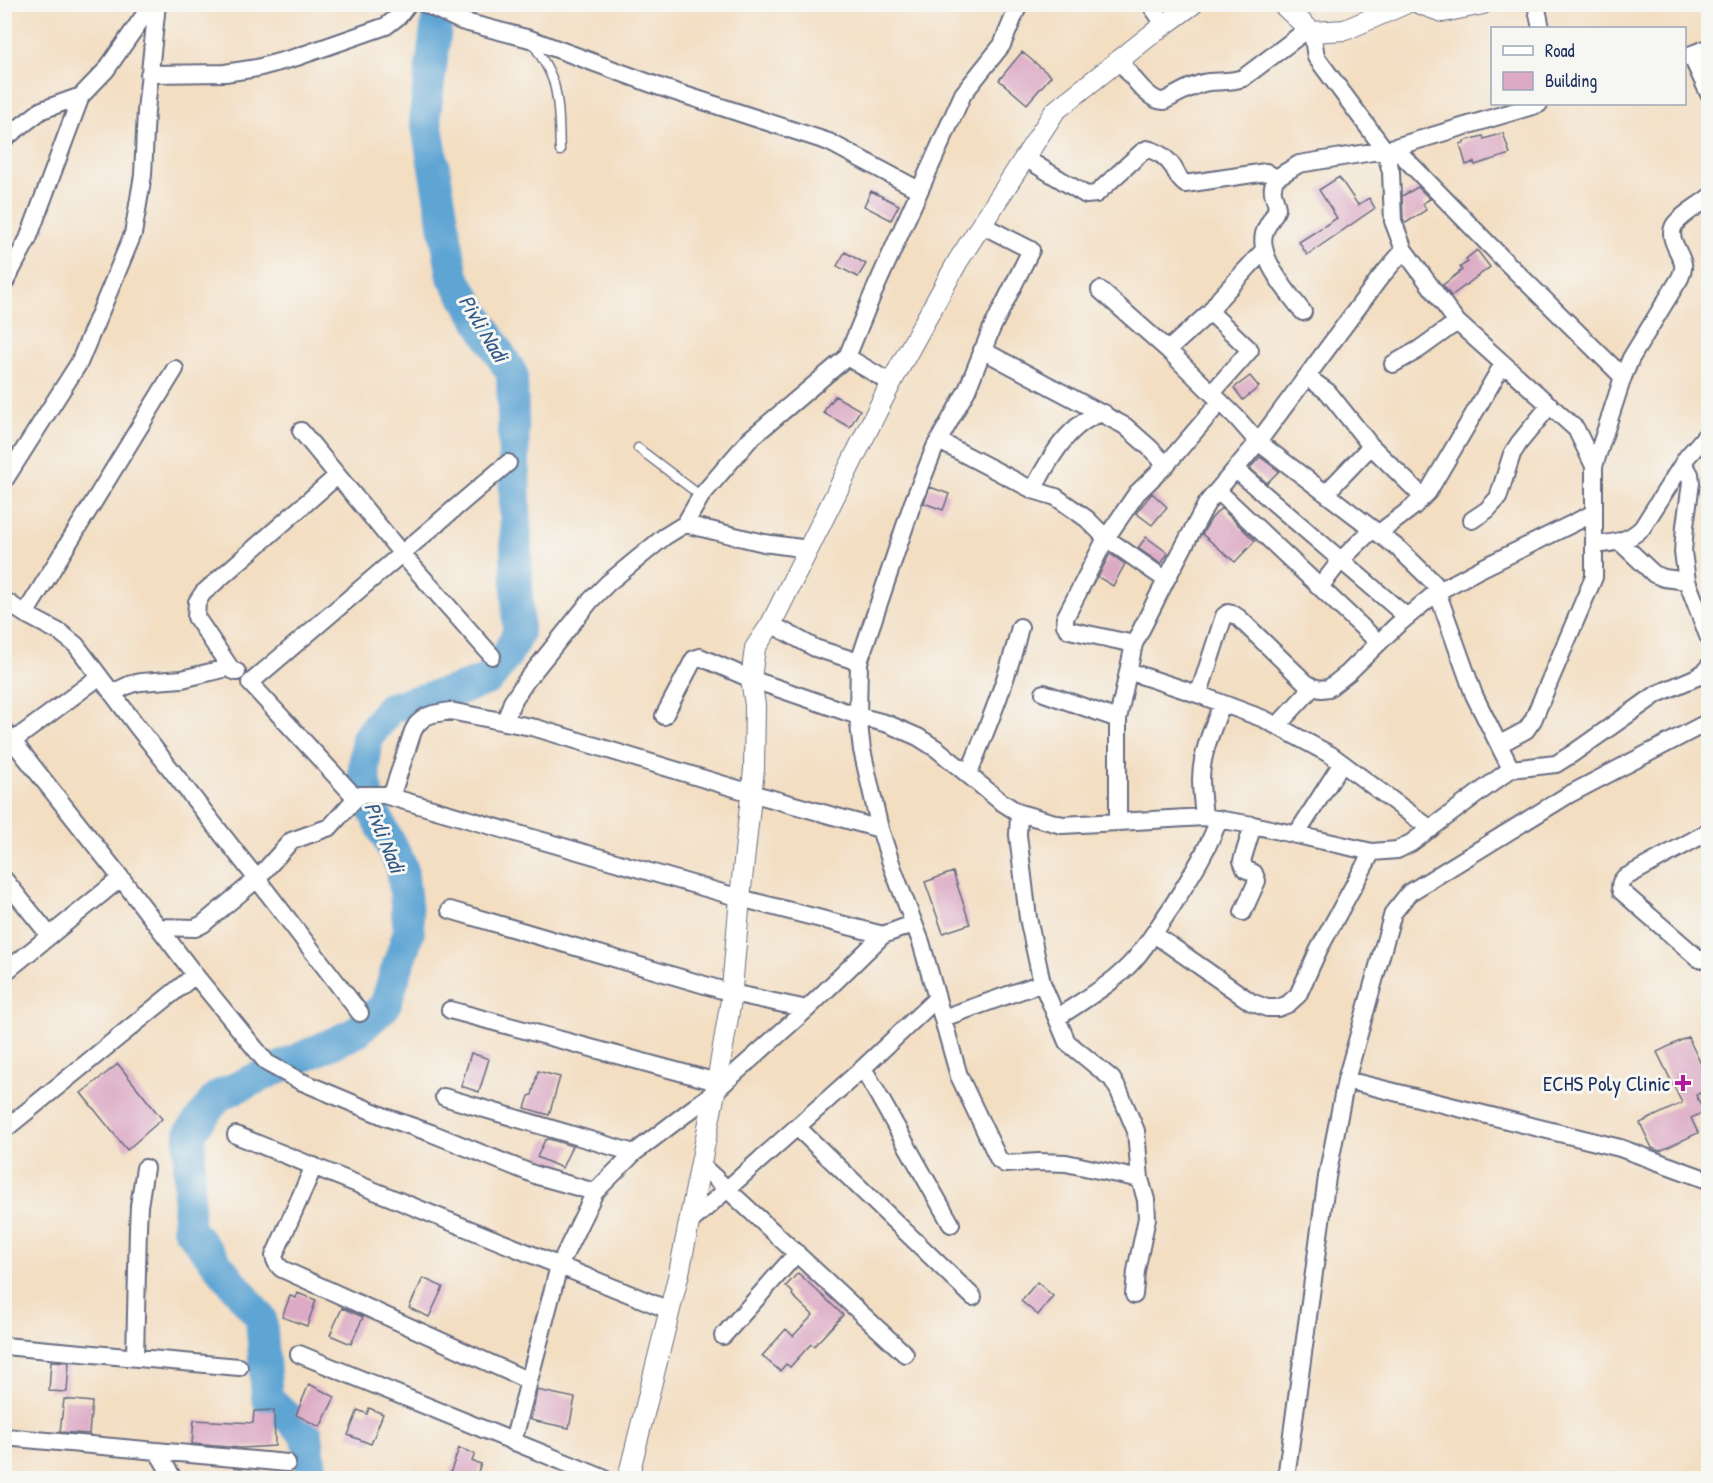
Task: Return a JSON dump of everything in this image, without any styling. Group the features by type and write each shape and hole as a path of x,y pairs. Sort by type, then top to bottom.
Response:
{"street":[{"path":"4,284 28,239 81,96 106,70 152,4"},
{"path":"4,481 79,363 134,234 143,175 149,74 157,4"},
{"path":"149,74 225,73 257,68 297,57 386,26 399,16 408,4"},
{"path":"425,4 462,21 530,39 660,87 829,142 919,190"},
{"path":"1150,4 1165,25"},
{"path":"628,1479 688,1224 732,993 754,769 755,705 751,679 755,648 771,624 891,383 958,261 1055,111 1193,4"},
{"path":"1282,4 1310,31 1317,57 1390,148 1623,378"},
{"path":"1119,60 1149,96 1158,101 1164,100 1209,82 1236,81 1243,78 1310,31 1345,30 1405,4"},
{"path":"1420,4 1443,12 1483,4"},
{"path":"1536,4 1541,27"},
{"path":"505,722 512,702 526,681 591,600 664,537 685,524 701,496 750,439 847,357 963,94 1002,45 1021,7"},
{"path":"1708,48 1688,56 1708,92"},
{"path":"4,139 42,110 81,96"},
{"path":"1304,312 1279,281 1264,250 1264,232 1277,208 1272,193 1276,178 1299,164 1390,148 1536,105"},
{"path":"1390,148 1393,221 1404,250 1457,322 1576,429 1594,466"},
{"path":"1025,158 1086,195 1096,194 1148,149 1160,154 1168,161 1181,182 1185,184 1266,172 1276,178"},
{"path":"1500,744 1526,730 1533,720 1594,577 1594,466 1623,378 1632,358 1680,278 1683,264 1672,236 1672,230 1676,223 1708,198"},
{"path":"981,225 1030,250 991,330 967,390 939,441 912,505 859,662 858,716 862,750 880,829 921,942 959,1077 999,1160 1005,1164 1066,1163 1140,1179"},
{"path":"1168,350 1210,312 1264,250"},
{"path":"1118,822 1118,718 1134,644 1166,580 1207,503 1258,442 1379,279 1404,250"},
{"path":"1100,290 1168,350 1258,442 1399,549 1434,583 1474,695 1511,769"},
{"path":"1134,644 1069,630 1065,625 1065,618 1106,538 1137,493 1166,465 1250,350 1210,312"},
{"path":"1393,364 1418,350 1457,322"},
{"path":"982,351 1125,426 1166,465"},
{"path":"847,357 891,383"},
{"path":"1320,587 1341,560 1376,531 1413,507 1428,492 1503,364"},
{"path":"25,614 176,369"},
{"path":"1307,377 1328,392 1371,446 1423,497"},
{"path":"1472,520 1487,510 1498,498 1512,454 1550,405"},
{"path":"1033,490 1048,463 1073,430 1094,415 1104,413"},
{"path":"301,431 402,554 492,656"},
{"path":"1594,545 1620,542 1633,537 1642,528 1683,463 1708,433"},
{"path":"939,441 1033,490 1056,497 1087,519 1106,538 1166,580"},
{"path":"1326,493 1371,446"},
{"path":"250,682 508,463"},
{"path":"1683,463 1691,479 1683,552 1687,581 1708,636"},
{"path":"1236,470 1407,617"},
{"path":"337,476 203,593 197,602 196,617 231,669 250,682 361,796"},
{"path":"1218,491 1379,643"},
{"path":"1200,695 1224,616 1228,613 1239,618 1306,683 1321,689 1329,688 1437,592 1594,513"},
{"path":"685,524 764,543 808,549"},
{"path":"1620,542 1654,574 1664,578 1687,581"},
{"path":"4,600 61,633 76,645 360,1013"},
{"path":"771,624 815,648 859,662"},
{"path":"968,775 1012,660 1020,627"},
{"path":"664,716 694,659 698,657 751,679 888,724 918,737 937,749 1000,801 1019,813 1062,825 1211,818 1253,825 1372,852 1397,850 1412,843 1511,769 1556,764 1657,694 1697,677 1708,667"},
{"path":"112,693 131,684 182,679 231,669"},
{"path":"1128,671 1264,718 1318,747 1431,829"},
{"path":"99,677 9,735 195,975 267,1063 300,1081 388,1118 538,1176 595,1192"},
{"path":"1277,726 1313,687"},
{"path":"1044,693 1118,718"},
{"path":"1057,1018 1113,979 1134,960 1154,934 1211,842 1211,818 1201,780 1203,759 1222,704"},
{"path":"388,796 417,724 425,717 450,711 536,728 880,829"},
{"path":"1286,1479 1327,1177 1346,1080 1393,913 1409,893 1568,795 1708,722"},
{"path":"1296,835 1342,763"},
{"path":"159,927 195,927 203,924 257,879 291,841 330,827 361,796 388,796 740,898 883,935"},
{"path":"1019,813 1018,835 1028,918 1042,983 1067,1042 1112,1079 1136,1131 1140,1179 1146,1200 1147,1218 1136,1271 1134,1295"},
{"path":"1243,912 1257,881 1254,873 1245,869 1242,861 1253,825"},
{"path":"1708,832 1624,878 1620,886 1621,891 1699,959 1708,959"},
{"path":"1154,934 1251,1002 1267,1008 1278,1008 1288,1004 1298,995 1322,943 1372,852"},
{"path":"4,973 121,878"},
{"path":"4,879 50,936"},
{"path":"450,910 732,993 807,1009"},
{"path":"513,1442 559,1266 595,1192 634,1153 715,1088 807,1009 883,935 913,924"},
{"path":"4,1130 195,975"},
{"path":"943,1018 1042,983"},
{"path":"688,1224 863,1068 937,998"},
{"path":"450,1010 715,1088"},
{"path":"863,1068 951,1224"},
{"path":"1346,1080 1620,1148 1708,1180"},
{"path":"444,1097 634,1153"},
{"path":"797,1127 973,1297"},
{"path":"236,1135 669,1310"},
{"path":"700,1164 906,1354"},
{"path":"314,1166 274,1256 277,1265 529,1381"},
{"path":"135,1357 138,1216 145,1168"},
{"path":"723,1336 797,1253"},
{"path":"4,1346 239,1367"},
{"path":"299,1354 603,1479"},
{"path":"4,1437 287,1463"},
{"path":"157,1451 173,1479"}],"lane":[{"path":"530,39 554,82 558,101 560,151"},
{"path":"638,447 701,496"}],"building":[{"path":"1022,52 1051,76 1027,104 999,80"},
{"path":"1503,133 1510,154 1475,165 1474,162 1466,165 1460,144 1483,136 1484,139"},
{"path":"1339,177 1358,205 1369,198 1375,208 1307,255 1299,242 1337,218 1319,190"},
{"path":"1418,187 1430,199 1423,203 1426,210 1406,223 1403,219 1402,196"},
{"path":"871,191 899,205 891,220 864,206"},
{"path":"1477,250 1490,267 1451,296 1443,285 1462,270 1460,267 1468,262 1466,259"},
{"path":"845,252 866,264 858,277 837,266"},
{"path":"1250,376 1259,387 1243,400 1234,388"},
{"path":"835,396 860,410 850,427 823,413"},
{"path":"1260,457 1279,471 1267,483 1250,468"},
{"path":"930,487 949,494 943,510 924,503"},
{"path":"1152,493 1167,507 1152,525 1136,513"},
{"path":"1221,508 1255,541 1235,562 1202,534"},
{"path":"1146,537 1168,553 1161,564 1138,548"},
{"path":"1110,554 1125,564 1113,586 1098,577"},
{"path":"953,872 970,924 943,933 925,882"},
{"path":"1688,1037 1708,1079 1708,1089 1696,1095 1704,1112 1691,1118 1698,1133 1660,1151 1652,1148 1640,1123 1682,1103 1657,1052"},
{"path":"471,1053 489,1059 479,1092 461,1086"},
{"path":"118,1064 162,1119 127,1150 81,1093"},
{"path":"538,1071 560,1077 549,1115 525,1108 529,1096 532,1095"},
{"path":"549,1139 572,1146 562,1168 537,1157 545,1140"},
{"path":"798,1273 843,1315 814,1346 811,1344 790,1367 786,1364 780,1371 762,1356 786,1329 793,1336 813,1315 786,1286"},
{"path":"423,1278 443,1287 429,1317 409,1308"},
{"path":"1037,1282 1053,1296 1038,1315 1021,1301"},
{"path":"297,1293 316,1300 307,1326 282,1317 290,1296 296,1298"},
{"path":"342,1308 363,1317 351,1344 330,1335"},
{"path":"51,1361 69,1362 67,1392 49,1391"},
{"path":"309,1384 335,1397 320,1427 296,1415"},
{"path":"537,1390 575,1398 569,1428 531,1420"},
{"path":"64,1399 92,1402 89,1434 60,1432"},
{"path":"369,1408 383,1414 371,1444 348,1435 358,1410 367,1414"},
{"path":"274,1410 275,1446 241,1448 192,1444 194,1420 253,1423 254,1411"},
{"path":"459,1448 475,1454 472,1461 481,1464 475,1479 448,1479"}],"waterway":[{"name":"Pivli Nadi","path":"312,1478 307,1435 267,1398 261,1318 188,1228 190,1133 218,1096 355,1033 385,1006 409,931 402,867 368,800 364,770 367,738 390,708 489,679 508,653 518,633 512,374 453,277 425,115 439,4"}],"place":[{"name":"ECHS Poly Clinic","path":"1683,1083"}]}
